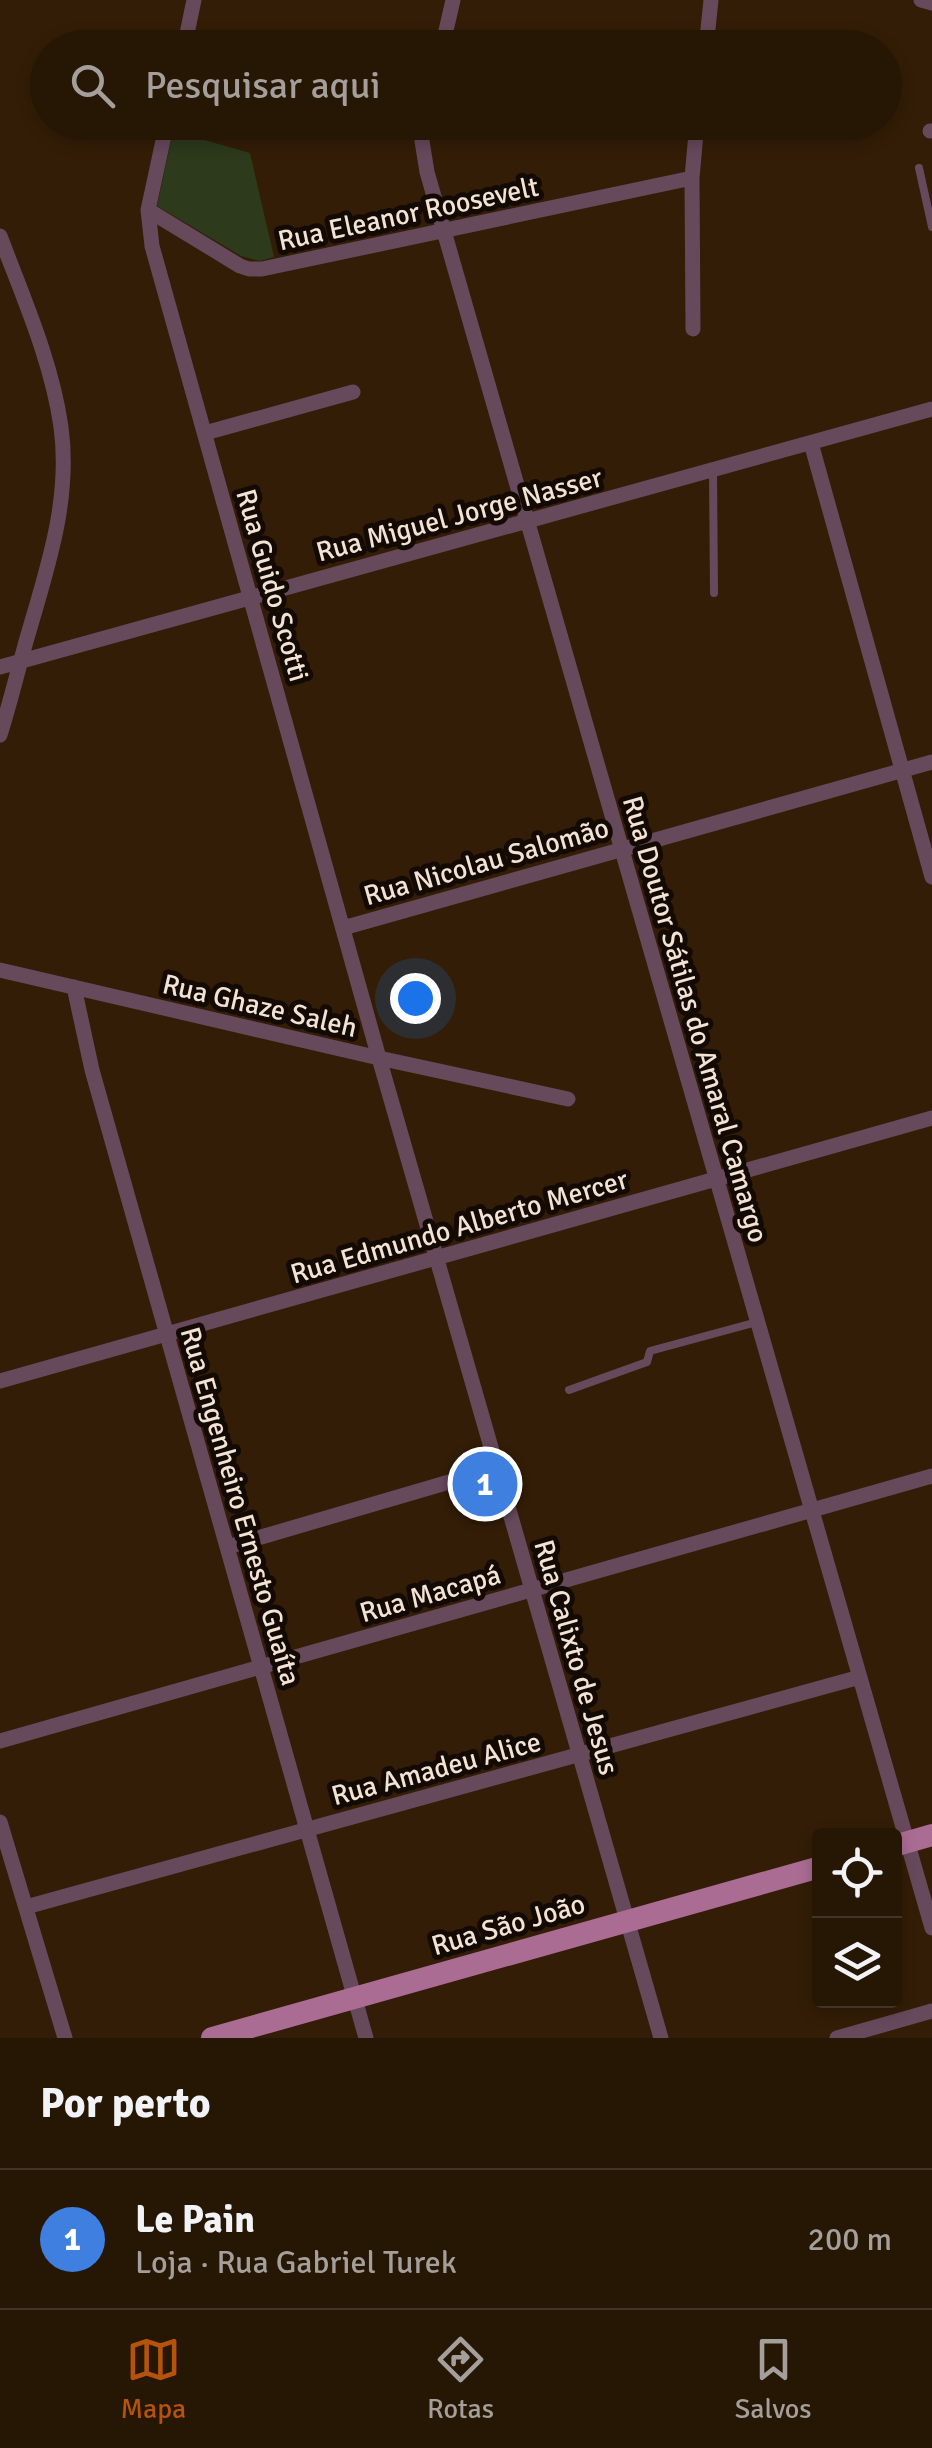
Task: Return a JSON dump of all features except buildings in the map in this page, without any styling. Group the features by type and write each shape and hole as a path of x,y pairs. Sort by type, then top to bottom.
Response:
{"main road":[{"path":"902,1844 932,1835"},
{"name":"Rua São João","path":"212,2038 812,1869"}],"street":[{"path":"188,30 194,0"},
{"path":"446,30 454,0"},
{"path":"708,30 711,0"},
{"path":"921,0 932,3"},
{"name":"Rua Guido Scotti","path":"162,140 148,210 152,246 380,1058"},
{"name":"Rua Doutor Sátilas do Amaral Camargo","path":"422,140 444,231 860,1678 897,1828"},
{"path":"693,329 695,140"},
{"name":"Rua Eleanor Roosevelt","path":"148,210 249,269 262,269 692,178"},
{"path":"0,236 47,368 62,431 58,527 1,728"},
{"path":"205,432 353,392"},
{"name":"Rua Miguel Jorge Nasser","path":"0,667 932,409"},
{"path":"811,443 932,878"},
{"name":"Rua Nicolau Salomão","path":"343,928 932,762"},
{"name":"Rua Ghaze Saleh","path":"0,970 568,1099"},
{"name":"Rua Engenheiro Ernesto Guaíta","path":"74,987 92,1070 366,2038"},
{"name":"Rua Calixto de Jesus","path":"380,1058 660,2038"},
{"name":"Rua Edmundo Alberto Mercer","path":"0,1382 932,1118"},
{"path":"227,1547 497,1468"},
{"name":"Rua Macapá","path":"0,1741 932,1476"},
{"name":"Rua Amadeu Alice","path":"26,1908 860,1678"},
{"path":"0,1822 64,2038"},
{"name":"Rua Doutor Sátilas do Amaral Camargo","path":"902,1847 932,1928"},
{"path":"837,2038 932,2011"}],"lane":[{"path":"918,168 932,227"},
{"path":"713,470 714,593"},
{"path":"569,1390 647,1362 650,1351 758,1322"}],"green space":[{"path":"171,140 204,140 250,153 274,257 260,261 241,256 157,206"}],"place":[{"name":"Le Pain","path":"485,1484"}]}
